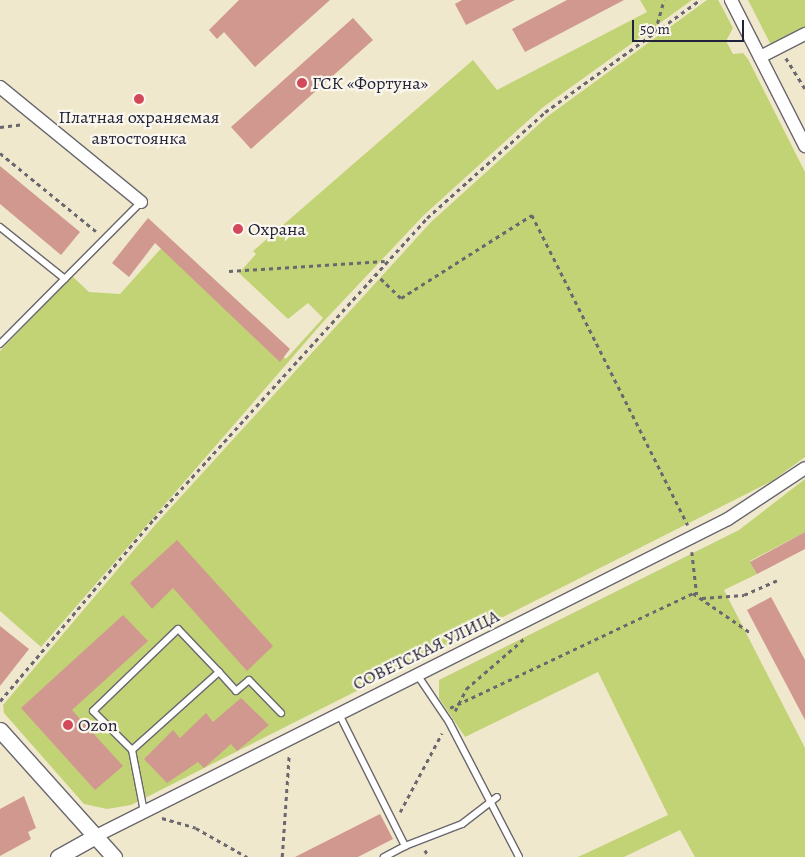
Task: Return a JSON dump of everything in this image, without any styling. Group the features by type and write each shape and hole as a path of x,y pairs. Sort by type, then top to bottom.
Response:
{"street":[{"path":"730,0 805,146"},
{"path":"760,57 805,34"},
{"path":"0,87 141,202"},
{"name":"СОВЕТСКАЯ УЛИЦА","path":"58,857 290,738 418,676 692,537 805,468"},
{"path":"0,730 94,837 114,857"}],"lane":[{"path":"0,344 141,202"},
{"path":"0,227 65,279"},
{"path":"144,812 132,750 93,710 178,628 236,691 249,680 281,713"},
{"path":"132,750 219,672"},
{"path":"418,676 449,722 519,857"},
{"path":"339,714 405,846"},
{"path":"384,857 405,846 462,824 497,797"}],"path":[{"path":"655,32 664,0"},
{"path":"0,701 154,519 375,273 428,218 544,112 700,0"},
{"path":"780,47 805,89"},
{"path":"0,127 43,122"},
{"path":"0,153 105,238"},
{"path":"375,273 401,298 532,215 692,537 697,595"},
{"path":"229,271 387,261"},
{"path":"700,598 744,595 777,580"},
{"path":"442,712 693,593 751,633"},
{"path":"393,824 466,689 533,631"},
{"path":"282,857 290,738"},
{"path":"144,812 196,828 247,857"}],"green space":[{"path":"640,0 692,0 542,108 424,215 323,322 41,647 0,611 0,351 72,276 89,292 120,294 165,244 286,359 323,318 308,303 288,319 239,273 256,254 253,251 473,60 497,90 647,12"},
{"path":"707,0 718,0 722,7 733,28 726,41 733,54 743,53 748,59 805,172 805,457 772,481 131,805 107,809 84,804 4,713 3,705 156,524 431,222 548,116"},
{"path":"748,0 805,0 805,28 771,45"},
{"path":"805,479 805,532 750,561 757,574 724,590 805,748 805,857 695,857 680,830 624,857 578,857 668,815 598,672 465,737 439,698 439,680 739,530"}],"building":[{"path":"239,0 330,0 255,67 224,32 217,39 209,30"},
{"path":"462,0 515,0 466,25 455,4"},
{"path":"567,0 624,0 525,52 512,29"},
{"name":"ГСК «Фортуна»","path":"353,18 373,40 251,149 231,127"},
{"path":"0,166 80,232 61,255 0,204"},
{"path":"148,218 290,349 280,362 155,243 129,277 112,263"},
{"path":"805,532 805,549 757,574 750,562"},
{"path":"177,540 273,646 247,671 173,588 152,609 130,583"},
{"path":"771,597 805,660 805,720 747,610"},
{"path":"123,615 148,641 72,710 123,766 95,790 21,708"},
{"path":"0,626 29,649 0,686"},
{"path":"241,698 269,725 237,751 231,744 204,768 198,762 167,783 144,759 173,730 180,738 206,713 213,722"},
{"path":"24,796 36,828 28,832 31,839 0,856 0,809"},
{"path":"380,814 393,839 358,857 295,857"}],"place":[{"name":"ГСК «Фортуна»","path":"302,83"},
{"name":"Платная охраняемая автостоянка","path":"139,99"},
{"name":"Охрана","path":"238,229"},
{"name":"Ozon","path":"68,725"}]}
